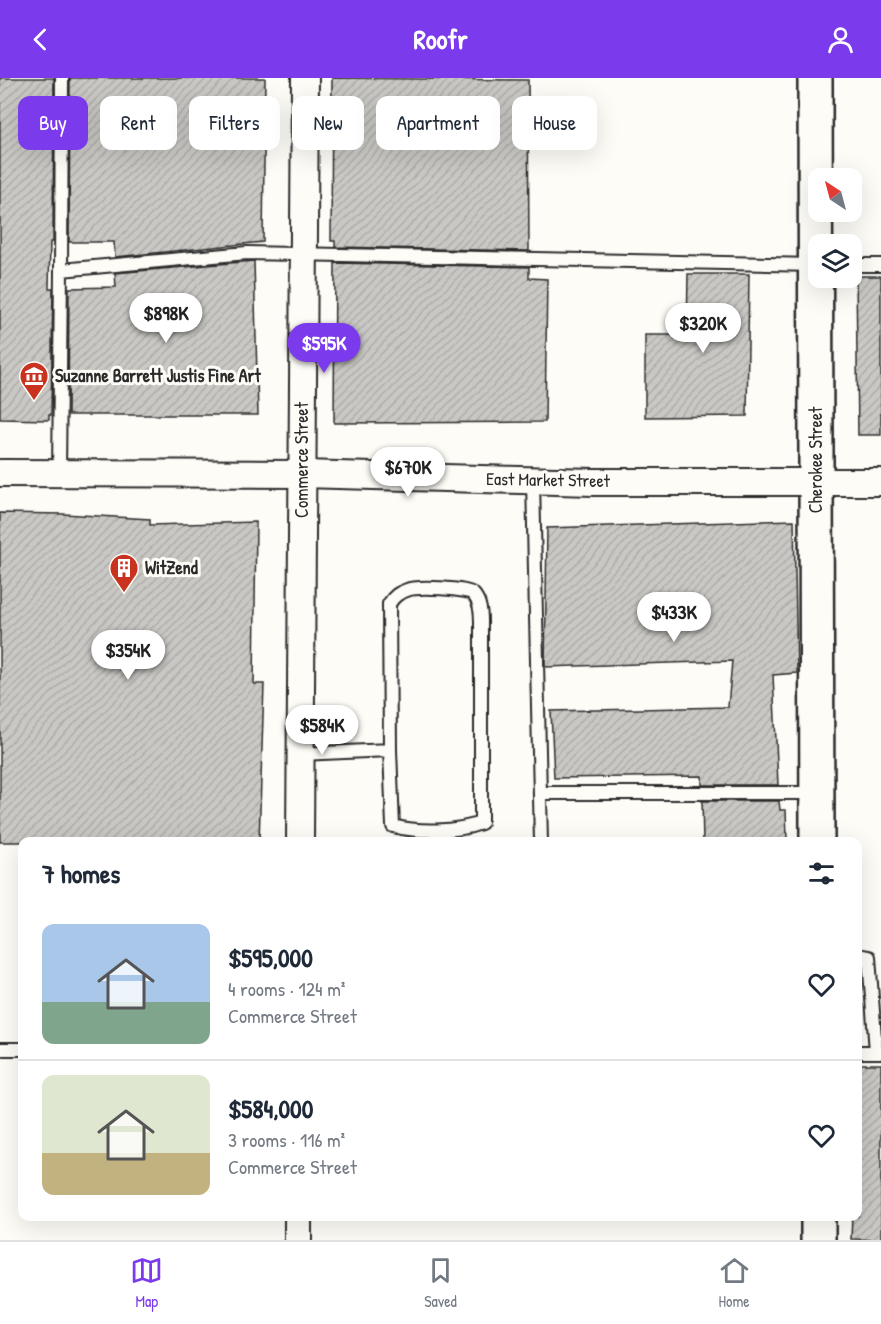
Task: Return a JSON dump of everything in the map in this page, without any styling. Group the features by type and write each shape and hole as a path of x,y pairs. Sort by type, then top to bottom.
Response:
{"main road":[{"name":"Cherokee Street","path":"815,78 817,234"},
{"name":"Cherokee Street","path":"817,288 817,837"},
{"path":"818,1221 818,1240"}],"street":[{"name":"Commerce Street","path":"300,837 305,78"},
{"name":"East Market Street","path":"0,473 302,474 533,480 881,482"},
{"path":"298,1221 298,1240"}],"lane":[{"path":"59,474 62,78"},
{"path":"61,270 247,253 808,265"},
{"path":"862,265 881,265"},
{"path":"533,480 541,837"},
{"path":"410,588 462,590 472,593 481,607 481,823 467,828 405,829 393,826 390,750 389,604 395,594 410,588"},
{"path":"300,754 390,750"},
{"path":"540,793 817,793"},
{"path":"862,956 868,957 878,1028 878,1052 862,1052"},
{"path":"0,1049 18,1048"}],"building":[{"path":"0,78 54,78 54,96 18,96 18,150 54,150 53,242 50,242 49,288 53,288 51,415 49,415 49,420 0,419"},
{"path":"70,78 265,78 265,96 189,96 189,150 264,150 263,242 115,257 114,242 69,242 70,150 88,150 88,96 70,96"},
{"path":"332,78 528,80 528,96 512,96 512,150 528,150 529,251 335,247 335,241 331,241 332,150 364,150 364,96 332,96"},
{"path":"254,261 258,415 68,415 69,288 116,287 115,273"},
{"path":"335,263 529,267 529,278 547,279 545,422 334,423"},
{"path":"688,274 749,274 747,416 645,417 645,335 687,335"},
{"path":"862,276 881,276 881,435 858,435 856,288 862,288"},
{"path":"0,513 150,519 150,525 256,522 254,684 264,684 259,837 18,837 18,842 0,842"},
{"path":"794,520 797,673 773,675 778,785 702,785 702,776 554,778 551,711 728,707 732,661 545,667 547,528"},
{"path":"702,801 779,801 780,810 786,810 787,837 703,837"},
{"path":"862,1064 881,1064 881,1240 851,1239 852,1221 862,1221"}],"place":[{"name":"Suzanne Barrett Justis Fine Art","path":"34,402"},
{"name":"WitZend","path":"124,594"}]}
